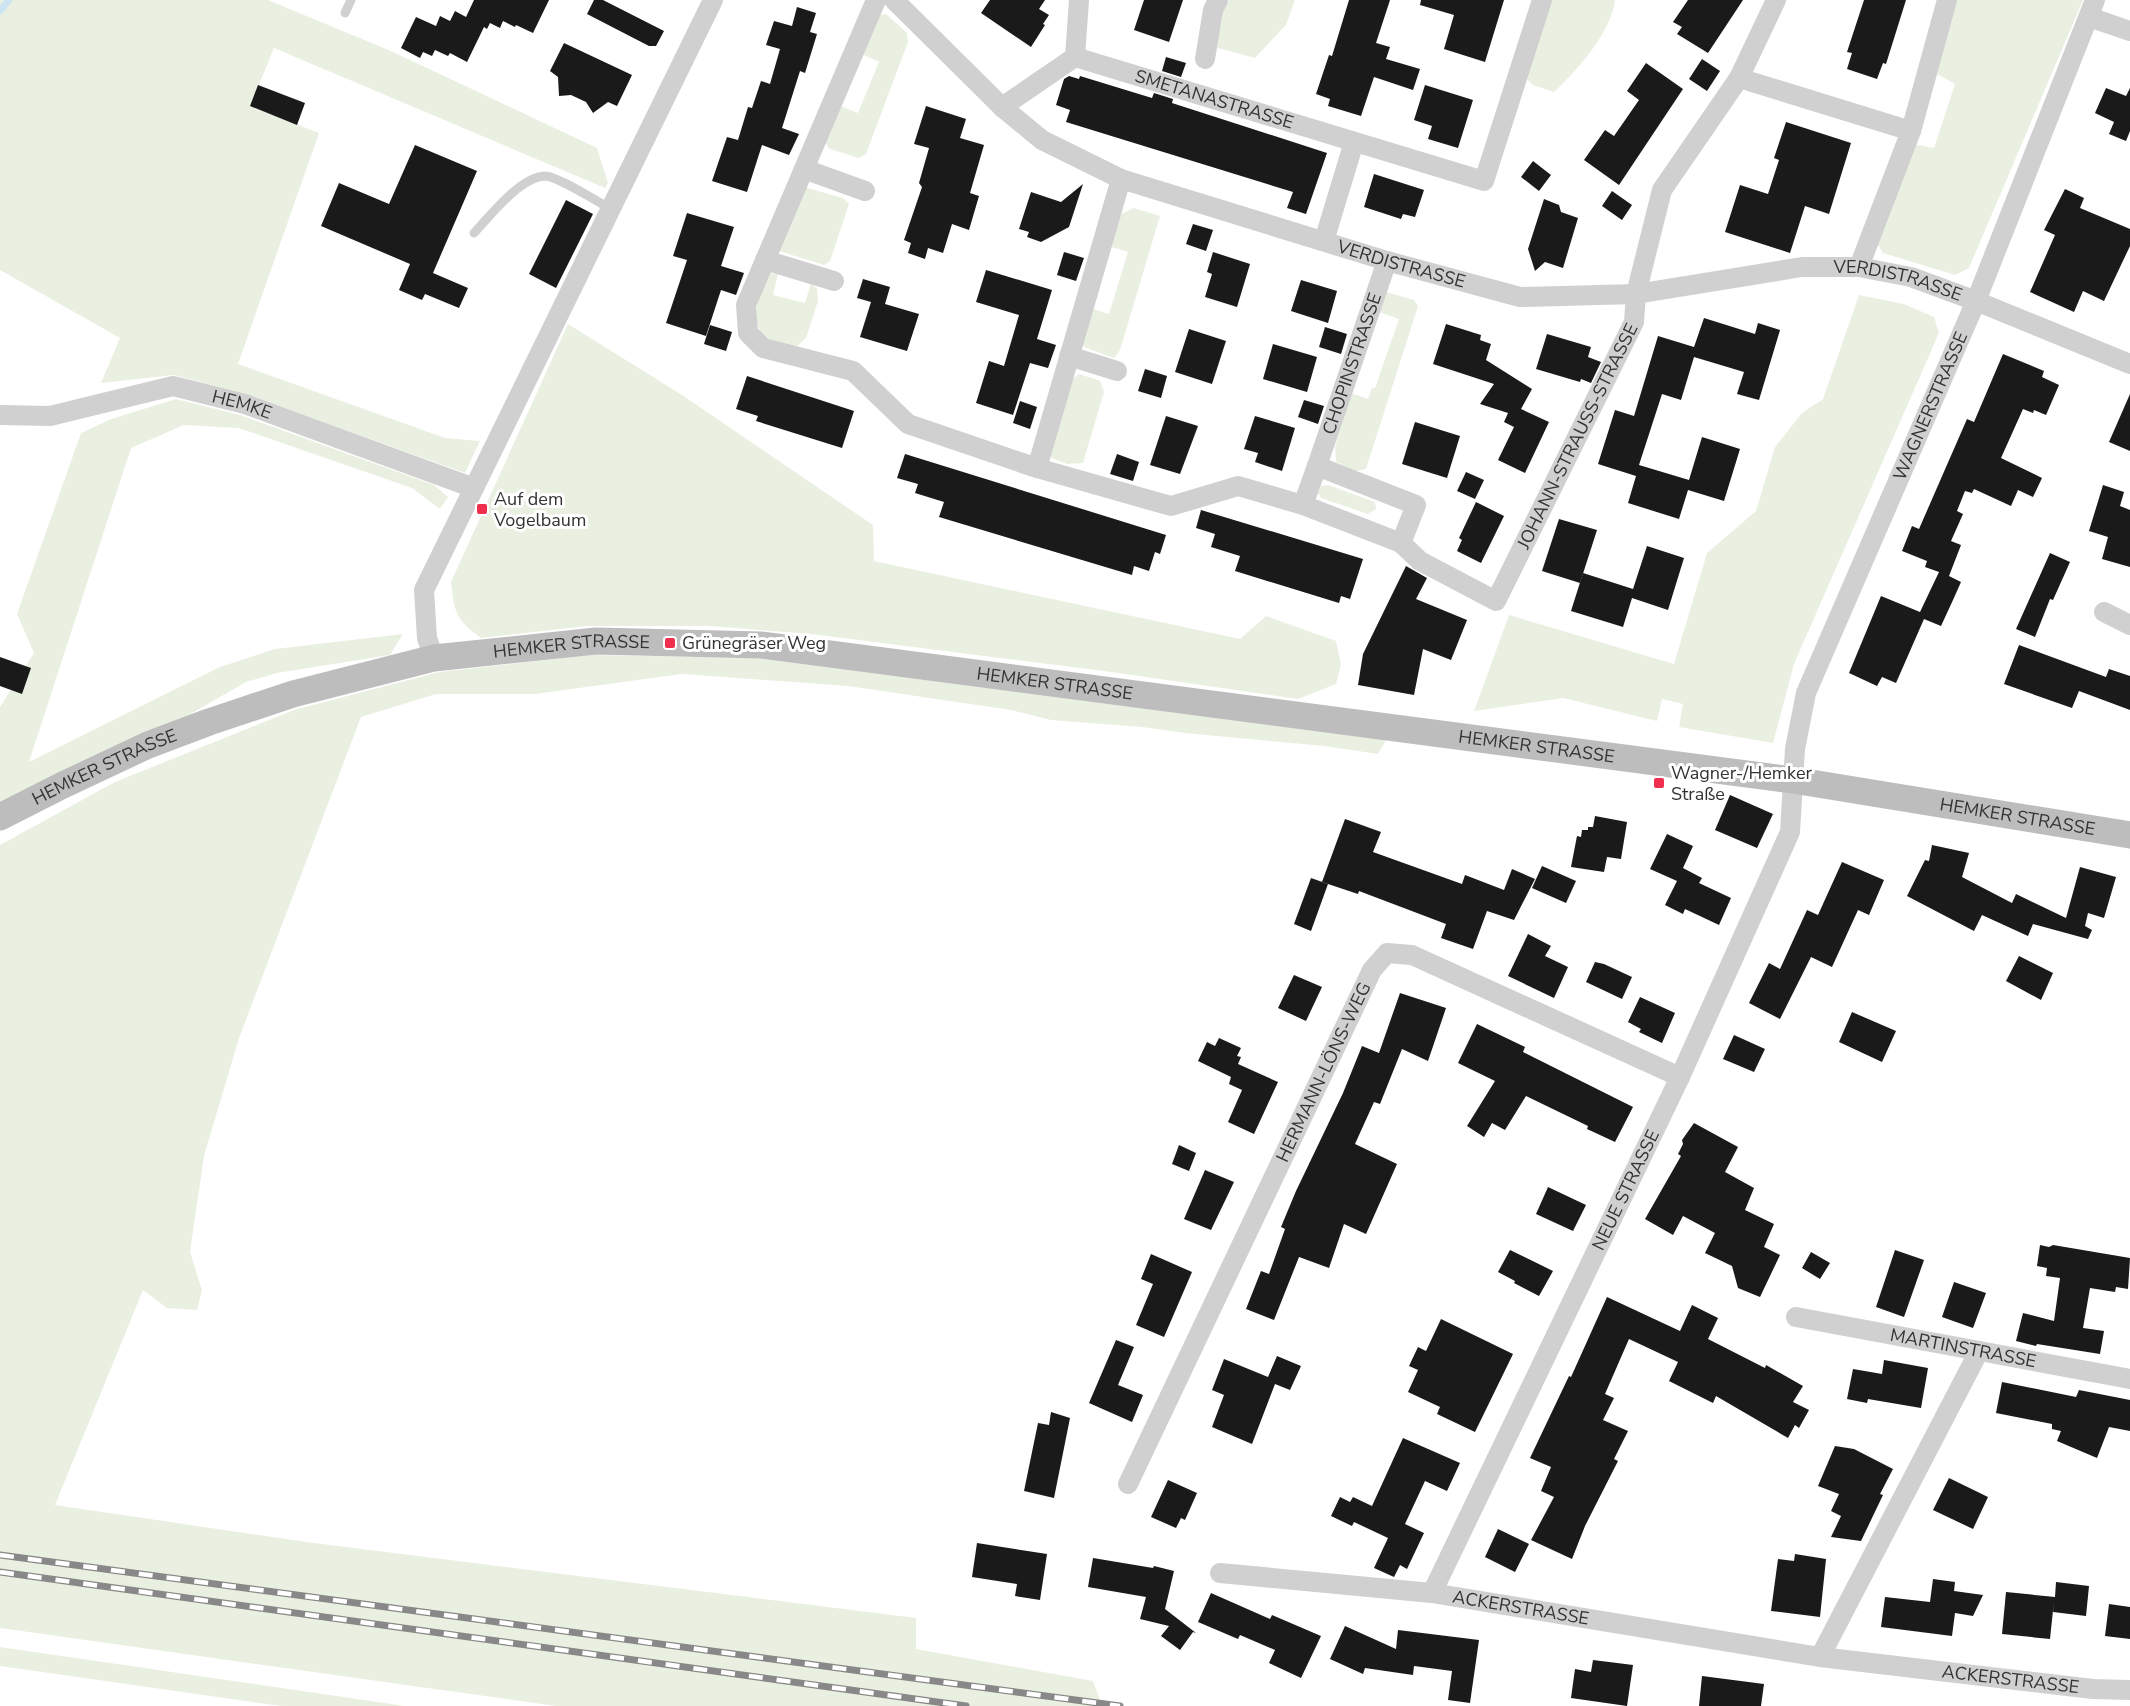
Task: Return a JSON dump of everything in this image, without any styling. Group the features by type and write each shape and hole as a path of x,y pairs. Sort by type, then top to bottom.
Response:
{"main road":[{"name":"HEMKER STRASSE","path":"0,817 148,744 293,694 434,658 596,641 760,645 1793,780 2130,836"}],"street":[{"path":"434,658 427,638 424,590 713,0"},
{"path":"876,0 746,305 748,333 763,348 853,371 908,424 1037,468 1171,507 1238,486 1303,505 1401,543 1416,505 1317,466"},
{"name":"VERDISTRASSE","path":"894,0 1002,107 1042,141 1121,178 1387,261 1520,297 1636,294 1803,267 1859,267 1911,278 1976,301 2130,364"},
{"path":"1002,107 1075,57 1079,0"},
{"name":"SMETANASTRASSE","path":"1206,59 1213,10 1218,0"},
{"name":"SMETANASTRASSE","path":"1075,57 1484,181 1542,0"},
{"name":"JOHANN-STRAUSS-STRASSE","path":"1401,543 1420,561 1496,601 1634,322 1636,294 1662,190 1739,78 1776,0"},
{"path":"1859,267 1911,131 1947,0"},
{"path":"2092,9 2130,31"},
{"name":"WAGNERSTRASSE","path":"1793,780 1795,749 1806,693 1976,301 2092,9"},
{"path":"1739,78 1911,131"},
{"path":"1324,241 1354,142"},
{"path":"804,169 865,191"},
{"path":"1037,468 1121,178"},
{"path":"765,260 834,281"},
{"name":"CHOPINSTRASSE","path":"1303,505 1387,261"},
{"path":"1069,356 1117,371"},
{"name":"HEMKE","path":"0,415 50,416 173,386 245,404 474,488"},
{"path":"2104,612 2130,625"},
{"name":"NEUE STRASSE","path":"1432,1593 1680,1077 1791,832 1793,780"},
{"name":"HERMANN-LÖNS-WEG","path":"1128,1484 1372,970 1387,953 1412,955 1680,1077"},
{"name":"MARTINSTRASSE","path":"1796,1317 2130,1379"},
{"path":"1820,1657 1979,1351"},
{"name":"ACKERSTRASSE","path":"1220,1573 1432,1593 1820,1657 2093,1689 2130,1690"}],"lane":[{"path":"345,13 351,0"},
{"path":"474,233 527,181 546,176 558,180 611,209"}],"green space":[{"path":"0,0 268,0 391,51 597,148 608,183 605,188 274,48 250,106 319,133 238,364 445,438 480,441 465,473 248,395 174,375 101,383 120,338 0,270"},
{"path":"1229,0 1295,0 1286,25 1255,58 1218,48 1214,44 1221,16"},
{"path":"1549,0 1615,0 1612,13 1600,38 1573,73 1554,92 1533,85 1526,78"},
{"path":"1953,0 2083,0 1969,268 1955,275 1883,253 1877,243 1907,148 1917,145 1934,148 1955,84 1937,74"},
{"path":"886,14 907,33 908,42 866,154 859,158 830,149 824,142 838,105 858,113 879,62 860,53 877,16"},
{"path":"804,187 843,198 849,204 830,261 824,265 779,251"},
{"path":"1134,208 1160,216 1120,350 1114,358 1084,347 1080,340 1090,308 1109,314 1128,252 1109,246 1121,214"},
{"path":"769,273 778,274 773,295 805,303 811,283 817,289 818,301 806,338 795,348 767,339 758,326 756,318 758,301 765,277"},
{"path":"1386,292 1414,300 1418,306 1366,469 1356,471 1336,462 1335,447 1351,393 1368,399 1372,388 1375,388 1399,319 1379,312"},
{"path":"1859,295 1904,304 1934,317 1939,333 1794,664 1773,743 1679,727 1683,704 1662,699 1657,721 1563,698 1474,711 1509,615 1674,664 1707,553 1756,511 1775,447 1802,413 1823,399"},
{"path":"568,324 682,395 873,525 874,561 1240,639 1266,616 1336,641 1341,664 1336,684 1298,699 1104,671 811,634 709,626 587,626 481,638 461,620 453,601 451,582"},
{"path":"1079,374 1100,381 1104,392 1083,463 1067,464 1049,457 1070,381"},
{"path":"176,399 240,415 434,485 448,497 440,509 412,488 239,428 184,425 131,448 29,762 220,667 275,649 403,634 390,655 277,673 246,682 168,727 0,802 0,707 34,653 17,614 81,433 111,419"},
{"path":"1328,485 1375,502 1376,509 1368,514 1321,498 1318,493 1321,486"},
{"path":"591,655 756,658 1386,740 1378,754 1324,746 1142,727 1051,720 1011,710 848,686 682,674 535,694 436,694 361,717 239,1038 204,1156 190,1252 202,1290 197,1310 167,1308 143,1290 55,1505 306,1542 916,1618 916,1649 1093,1681 1102,1706 556,1706 0,1628 0,845 115,782 294,710 439,672"},
{"path":"0,1647 405,1706 281,1706 0,1666"}],"building":[{"path":"474,0 549,0 533,33 503,21 500,28 490,23 487,29 484,27 467,62 450,53 448,56 435,50 432,56 423,52 420,58 401,48 416,17 436,26 440,16 450,21 455,11 466,17"},
{"path":"594,0 603,0 664,31 656,46 649,46 587,14"},
{"path":"990,0 1045,0 1039,9 1049,15 1031,47 981,13"},
{"path":"1144,0 1183,0 1169,42 1134,30"},
{"path":"1349,0 1390,0 1376,43 1390,47 1386,59 1420,69 1413,90 1374,77 1361,116 1328,106 1330,99 1316,94 1329,55 1332,56"},
{"path":"1421,0 1504,0 1485,62 1444,49 1454,15 1420,5"},
{"path":"1688,0 1743,0 1708,53 1677,34 1682,27 1673,22"},
{"path":"1864,0 1906,0 1886,64 1883,63 1877,79 1847,69 1852,53 1847,52"},
{"path":"797,7 816,13 810,32 817,34 805,73 800,71 782,128 799,134 789,155 762,145 747,192 712,181 727,137 738,140 748,107 752,108 761,81 770,84 780,49 766,45 774,21 792,26"},
{"path":"564,43 632,75 617,106 608,102 593,113 586,102 571,95 559,96 558,77 550,71"},
{"path":"1166,57 1186,63 1181,77 1162,71"},
{"path":"1702,59 1720,71 1707,91 1689,79"},
{"path":"1646,63 1683,89 1619,185 1584,160 1605,130 1614,136 1639,100 1627,91"},
{"path":"1069,76 1079,79 1080,76 1152,98 1154,93 1173,99 1172,103 1327,153 1306,214 1287,208 1293,192 1066,122 1070,110 1056,105 1064,79"},
{"path":"258,85 305,103 297,125 250,106"},
{"path":"1425,85 1473,100 1458,148 1428,139 1432,126 1414,120"},
{"path":"2106,88 2126,96 2130,88 2130,131 2126,141 2109,134 2114,122 2095,113"},
{"path":"926,106 966,119 960,138 984,145 970,193 979,196 969,230 952,224 943,253 928,248 925,259 908,253 911,243 904,240 922,187 919,183 929,148 914,144"},
{"path":"1786,122 1851,143 1829,214 1805,206 1790,253 1725,232 1740,185 1768,194 1779,160 1774,158"},
{"path":"415,145 477,171 433,273 468,288 459,308 425,294 422,300 399,290 410,264 321,226 339,183 389,204"},
{"path":"1533,161 1551,175 1539,191 1521,177"},
{"path":"1374,174 1424,190 1415,217 1403,214 1401,219 1364,207"},
{"path":"1083,184 1069,227 1041,242 1027,237 1029,232 1019,229 1031,192 1061,202"},
{"path":"2065,189 2084,198 2080,208 2130,229 2130,246 2104,301 2083,291 2074,312 2030,292 2055,235 2044,230"},
{"path":"1612,191 1632,205 1622,220 1602,206"},
{"path":"1544,199 1559,205 1561,212 1578,218 1563,268 1545,262 1535,271 1528,249"},
{"path":"566,200 593,214 556,288 529,274"},
{"path":"687,213 734,227 721,266 744,273 736,295 721,290 706,336 666,323 687,260 673,256"},
{"path":"1193,224 1213,230 1206,251 1186,244"},
{"path":"1064,252 1084,258 1076,281 1057,275"},
{"path":"1213,252 1250,264 1237,307 1205,297 1212,274 1207,272"},
{"path":"986,270 1052,290 1037,339 1056,345 1048,368 1030,363 1013,415 976,403 989,361 1004,366 1019,315 976,302"},
{"path":"863,279 890,287 885,304 919,314 907,351 860,337 871,302 857,298"},
{"path":"1301,280 1337,291 1328,323 1291,311"},
{"path":"1704,318 1755,334 1758,323 1780,330 1759,400 1737,394 1744,372 1694,357 1681,400 1662,394 1639,465 1689,480 1702,437 1740,449 1724,501 1688,490 1679,519 1628,503 1636,476 1598,464 1615,410 1634,416 1658,336 1694,347"},
{"path":"1446,324 1481,335 1480,340 1491,344 1486,360 1532,389 1521,409 1549,422 1525,473 1498,460 1514,427 1504,422 1508,413 1480,404 1494,384 1433,364"},
{"path":"710,325 732,332 726,351 704,344"},
{"path":"1325,327 1347,334 1341,354 1319,347"},
{"path":"1189,329 1226,341 1212,384 1175,372"},
{"path":"1547,334 1591,347 1588,357 1601,362 1591,383 1536,369"},
{"path":"1273,344 1317,357 1307,392 1263,379"},
{"path":"2003,354 2044,371 2042,377 2059,385 2046,415 2034,410 2033,413 2023,409 2001,458 2042,478 2033,497 2018,490 2011,506 1974,489 1972,493 1965,491 1957,511 1963,514 1951,541 1961,545 1949,576 1961,582 1953,600 1941,626 1924,619 1896,683 1882,677 1877,686 1849,673 1881,596 1920,612 1939,572 1925,567 1927,561 1902,551 1912,526 1919,529 1967,419 1974,422"},
{"path":"1145,369 1167,376 1161,398 1138,391"},
{"path":"747,376 854,411 842,448 756,421 758,416 736,409"},
{"path":"2130,394 2130,451 2109,442"},
{"path":"1304,400 1324,406 1318,424 1298,417"},
{"path":"1020,401 1037,407 1030,429 1013,423"},
{"path":"1166,416 1198,426 1180,474 1150,465"},
{"path":"1255,416 1295,428 1282,471 1255,462 1258,453 1244,449"},
{"path":"1415,422 1460,436 1447,478 1402,464"},
{"path":"905,454 1166,535 1160,554 1155,552 1149,571 1134,566 1132,575 939,517 944,502 915,493 918,484 897,478"},
{"path":"1117,454 1139,462 1133,481 1110,474"},
{"path":"1466,472 1484,480 1475,499 1457,491"},
{"path":"2103,485 2124,492 2120,506 2130,510 2130,567 2102,559 2108,537 2089,531"},
{"path":"1476,502 1504,516 1481,563 1457,551 1462,540 1459,538"},
{"path":"1201,510 1363,559 1350,599 1341,596 1339,603 1235,571 1240,556 1211,547 1215,534 1196,528"},
{"path":"1559,519 1597,530 1580,583 1542,571"},
{"path":"1647,546 1684,558 1668,610 1632,598 1623,627 1571,611 1583,573 1633,589"},
{"path":"2050,553 2070,562 2053,600 2050,599 2035,637 2016,629"},
{"path":"1406,566 1427,578 1416,599 1467,620 1451,660 1423,649 1414,695 1358,685 1363,654"},
{"path":"2019,645 2106,677 2109,669 2130,676 2130,710 2079,691 2072,708 2004,684"},
{"path":"0,657 31,668 22,694 0,686"},
{"path":"1730,795 1773,814 1757,848 1715,830"},
{"path":"1595,816 1627,822 1621,859 1607,857 1604,872 1571,867 1577,836 1581,837 1582,830 1593,827"},
{"path":"1345,819 1381,832 1373,852 1462,884 1465,875 1504,890 1512,869 1535,879 1514,920 1487,911 1473,949 1441,938 1446,924 1359,891 1358,894 1322,882"},
{"path":"1667,834 1693,846 1683,868 1702,878 1699,883 1731,898 1719,925 1685,909 1683,914 1665,905 1677,881 1650,869"},
{"path":"1932,845 1969,853 1962,877 2012,903 2016,894 2066,918 2080,867 2116,877 2104,918 2088,913 2085,926 2092,930 2088,939 2033,924 2028,936 1982,915 1974,931 1907,896 1925,860 1929,861"},
{"path":"1842,862 1884,880 1869,915 1858,910 1832,967 1811,957 1780,1019 1749,1003 1769,963 1780,969 1807,910 1818,915"},
{"path":"1542,866 1576,881 1566,903 1532,888"},
{"path":"1311,878 1328,884 1311,931 1294,924"},
{"path":"1528,934 1551,946 1545,956 1568,967 1554,998 1508,976"},
{"path":"2019,956 2053,973 2041,1000 2006,981"},
{"path":"1595,962 1632,977 1622,999 1586,982"},
{"path":"1294,975 1322,987 1306,1021 1278,1008"},
{"path":"1400,993 1446,1008 1428,1061 1402,1049 1380,1104 1374,1102 1355,1144 1397,1164 1366,1234 1344,1224 1329,1268 1299,1257 1274,1320 1246,1309 1261,1271 1269,1274 1285,1229 1281,1227 1343,1093 1362,1046 1379,1053"},
{"path":"1640,997 1675,1013 1662,1043 1639,1032 1641,1029 1628,1022"},
{"path":"1852,1012 1896,1031 1882,1062 1839,1042"},
{"path":"1477,1024 1525,1047 1523,1052 1633,1107 1615,1142 1587,1129 1588,1126 1526,1096 1505,1130 1492,1123 1484,1137 1467,1126 1495,1081 1458,1063"},
{"path":"1734,1035 1765,1049 1754,1072 1723,1059"},
{"path":"1219,1038 1241,1048 1237,1056 1241,1057 1238,1064 1278,1082 1254,1134 1228,1122 1242,1090 1229,1084 1231,1077 1198,1061 1207,1042 1215,1046"},
{"path":"1694,1123 1738,1147 1725,1172 1754,1188 1745,1210 1774,1224 1764,1247 1780,1255 1760,1297 1738,1288 1732,1266 1705,1253 1715,1233 1683,1216 1673,1235 1645,1219 1681,1156 1678,1154 1683,1144 1682,1140"},
{"path":"1179,1145 1196,1153 1189,1171 1172,1164"},
{"path":"1205,1170 1234,1182 1211,1230 1184,1219"},
{"path":"1548,1187 1586,1205 1573,1231 1536,1214"},
{"path":"2040,1245 2049,1247 2053,1245 2130,1258 2128,1289 2116,1287 2115,1292 2090,1288 2083,1328 2104,1331 2100,1354 2037,1344 2036,1346 2016,1341 2023,1313 2054,1321 2060,1278 2046,1276 2047,1268 2037,1266"},
{"path":"1510,1250 1553,1271 1539,1296 1498,1272"},
{"path":"1895,1250 1924,1260 1904,1317 1876,1307"},
{"path":"1811,1252 1830,1263 1820,1279 1802,1268"},
{"path":"1151,1254 1192,1272 1164,1337 1136,1325 1153,1284 1141,1279"},
{"path":"1954,1282 1986,1293 1973,1328 1942,1317"},
{"path":"1607,1297 1680,1331 1692,1305 1718,1318 1708,1339 1765,1368 1766,1365 1803,1386 1793,1402 1809,1410 1799,1428 1795,1425 1788,1438 1716,1396 1713,1403 1669,1381 1678,1362 1629,1339 1605,1394 1614,1398 1603,1420 1628,1431 1614,1459 1618,1461 1585,1526 1572,1559 1531,1540 1554,1497 1541,1491 1551,1467 1530,1458 1569,1376 1571,1377"},
{"path":"1441,1319 1513,1354 1475,1432 1437,1414 1440,1407 1408,1392 1418,1370 1409,1366 1418,1347 1426,1351"},
{"path":"1116,1340 1134,1347 1118,1385 1143,1395 1132,1422 1089,1403"},
{"path":"1277,1356 1301,1366 1290,1390 1275,1384 1252,1444 1212,1427 1224,1395 1212,1390 1224,1359 1268,1377"},
{"path":"1884,1360 1928,1368 1921,1408 1868,1399 1867,1403 1847,1399 1853,1369 1882,1374"},
{"path":"2002,1382 2076,1397 2079,1390 2130,1400 2130,1431 2109,1427 2097,1458 2057,1441 2061,1431 2052,1429 2052,1424 1996,1413"},
{"path":"1051,1412 1070,1418 1054,1498 1024,1491 1038,1423 1049,1425"},
{"path":"1403,1438 1460,1463 1447,1491 1425,1481 1405,1524 1424,1533 1407,1569 1400,1565 1394,1577 1374,1568 1388,1538 1354,1522 1352,1526 1331,1516 1340,1497 1350,1502 1353,1497 1372,1506"},
{"path":"1835,1446 1854,1449 1893,1469 1861,1541 1831,1537 1841,1516 1831,1511 1839,1494 1818,1486"},
{"path":"1949,1478 1988,1497 1973,1529 1933,1510"},
{"path":"1168,1480 1197,1493 1185,1520 1181,1518 1176,1528 1151,1517"},
{"path":"1498,1529 1529,1544 1515,1572 1485,1557"},
{"path":"977,1543 1047,1554 1040,1600 1015,1596 1017,1584 972,1577"},
{"path":"1795,1554 1826,1559 1820,1617 1771,1611 1778,1559 1794,1561"},
{"path":"1093,1558 1174,1571 1165,1609 1196,1633 1193,1632 1180,1650 1161,1636 1169,1626 1140,1619 1146,1597 1088,1587"},
{"path":"1933,1579 1955,1582 1954,1591 1983,1595 1973,1616 1955,1613 1952,1636 1881,1627 1885,1597 1930,1602"},
{"path":"2056,1582 2089,1586 2086,1616 2053,1612 2054,1601 2050,1639 2002,1634 2006,1592 2055,1597"},
{"path":"1211,1593 1270,1619 1272,1615 1321,1636 1301,1678 1269,1663 1275,1650 1240,1635 1238,1639 1198,1622"},
{"path":"2109,1604 2130,1607 2130,1639 2105,1636"},
{"path":"1345,1626 1396,1649 1398,1630 1479,1640 1470,1703 1448,1700 1452,1671 1414,1666 1413,1675 1365,1668 1363,1674 1330,1659"},
{"path":"1593,1660 1633,1665 1627,1706 1571,1698 1575,1669 1591,1672"},
{"path":"1702,1676 1764,1684 1761,1706 1699,1706"}],"waterway":[{"path":"0,11 9,0"}],"railway":[{"path":"0,1555 1120,1706"},
{"path":"0,1572 966,1706"}],"place":[{"name":"Auf dem Vogelbaum","path":"482,509"},
{"name":"Grünegräser Weg","path":"670,643"},
{"name":"Wagner-/Hemker Straße","path":"1659,783"}]}
